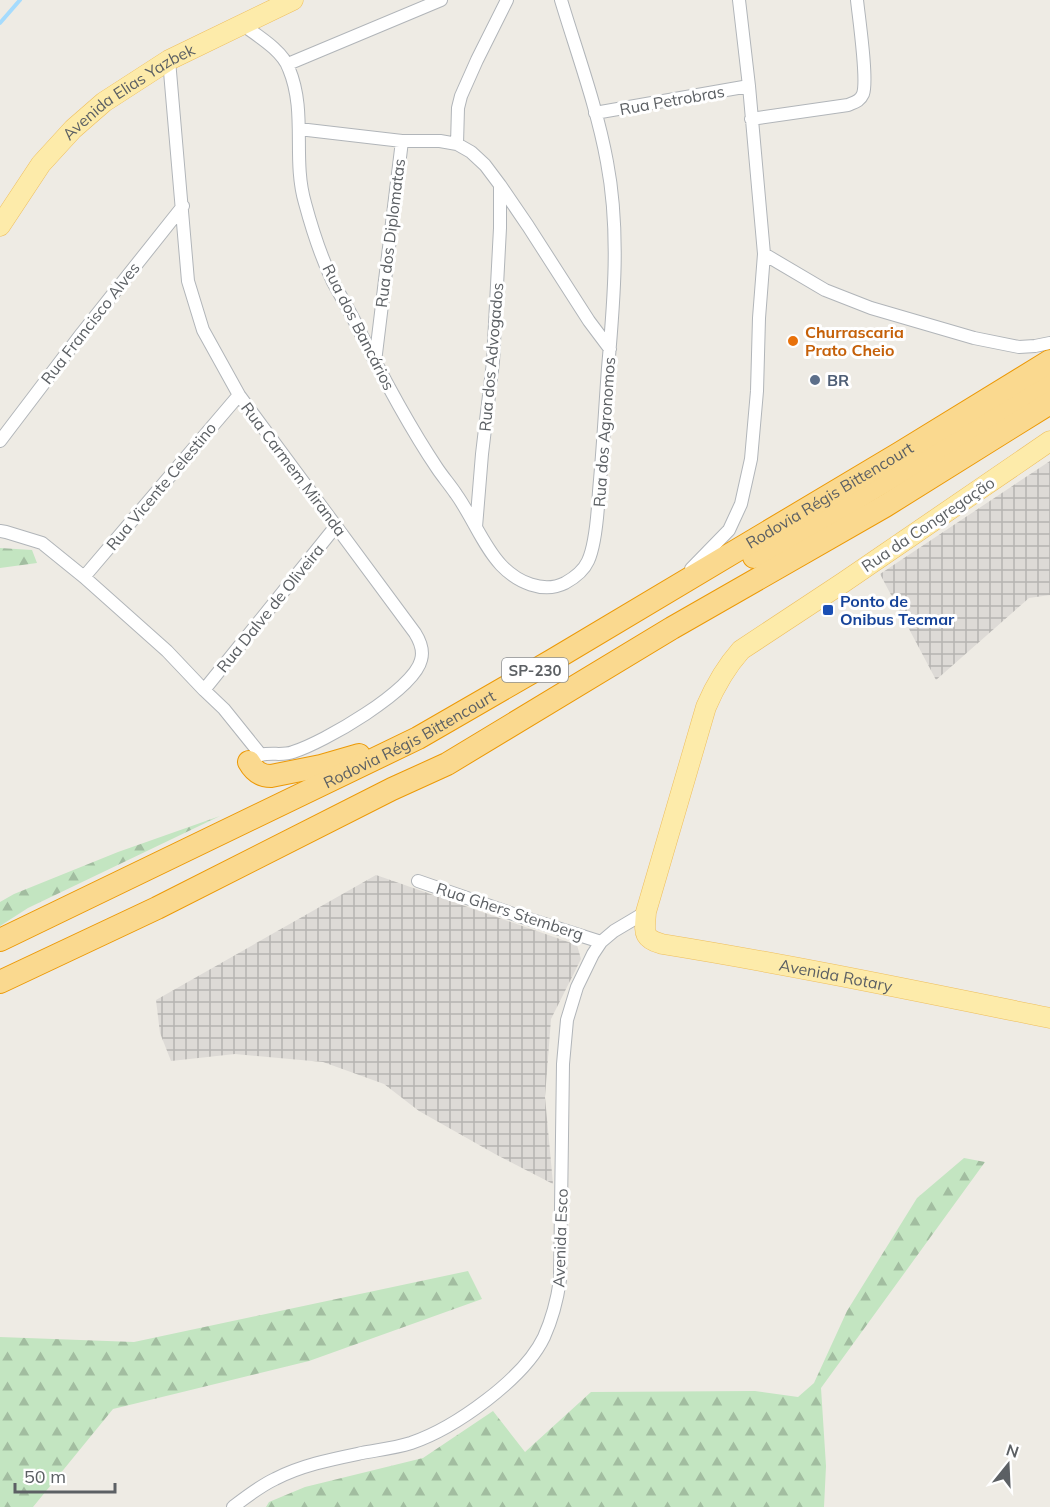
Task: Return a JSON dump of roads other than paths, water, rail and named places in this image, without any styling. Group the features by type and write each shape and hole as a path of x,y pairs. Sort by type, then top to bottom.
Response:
{"highway":[{"name":"Rodovia Régis Bittencourt","path":"0,940 418,738 654,600 1050,361"},
{"path":"553,660 675,601 813,524 1050,382"},
{"path":"654,600 690,570 835,476 864,465 963,400 1012,384"},
{"name":"SP-230","path":"0,982 157,908 392,789 447,764 672,628 885,506 1050,404"},
{"path":"255,759 257,772 271,776 321,766 418,738"}],"main road":[{"name":"Avenida Elias Yazbek","path":"0,226 41,164 104,102 169,60 293,0"},
{"name":"Rua da Congregação","path":"646,912 706,707 716,684 728,665 741,650 1050,441"},
{"name":"Avenida Rotary","path":"646,912 645,931 652,942 860,979 1050,1018"}],"street":[{"path":"288,64 441,0"},
{"path":"299,129 402,141 440,141 457,144 458,108 462,96 507,0"},
{"path":"561,0 595,113 607,163 615,265 610,349"},
{"path":"690,570 729,530 741,504 751,459 757,391 764,254 739,0"},
{"path":"751,119 848,105 858,101 864,89 864,74 857,0"},
{"name":"Rua dos Bancários","path":"243,25 272,47 288,64 295,83 299,113 298,161 304,200 332,280 400,408 501,565"},
{"name":"Rua Carmem Miranda","path":"169,60 188,281 203,330 239,395 420,642 422,659 417,670 376,707 339,730 292,753 255,759"},
{"name":"Rua Petrobras","path":"595,113 749,86"},
{"name":"Rua dos Diplomatas","path":"375,362 402,141"},
{"name":"Rua dos Agronomos","path":"457,144 471,152 485,165 500,185 589,321 610,349 596,525 588,562 570,580 555,588 530,585 501,565"},
{"name":"Rua dos Advogados","path":"476,527 493,362 500,185"},
{"name":"Rua Francisco Alves","path":"0,441 183,206"},
{"path":"764,254 825,290 871,308 974,338 1019,347 1050,343"},
{"name":"Rua Vicente Celestino","path":"84,577 239,395"},
{"name":"Rua Dalve de Oliveira","path":"204,690 336,526"},
{"path":"0,531 42,543 167,651 224,709 255,759"},
{"name":"Rua Ghers Stemberg","path":"418,880 516,915 602,942"},
{"name":"Avenida Esco","path":"233,1507 274,1479 293,1471 321,1462 410,1443 437,1432 467,1414 504,1386 532,1356 556,1308 560,1280 563,1064 567,1020 577,987 593,954 614,931 646,912"}],"waterway":[{"path":"0,23 20,0"}],"place":[{"name":"Churrascaria Prato Cheio","path":"793,341"},
{"name":"BR","path":"815,380"},
{"name":"Ponto de Onibus Tecmar","path":"828,610"}]}
